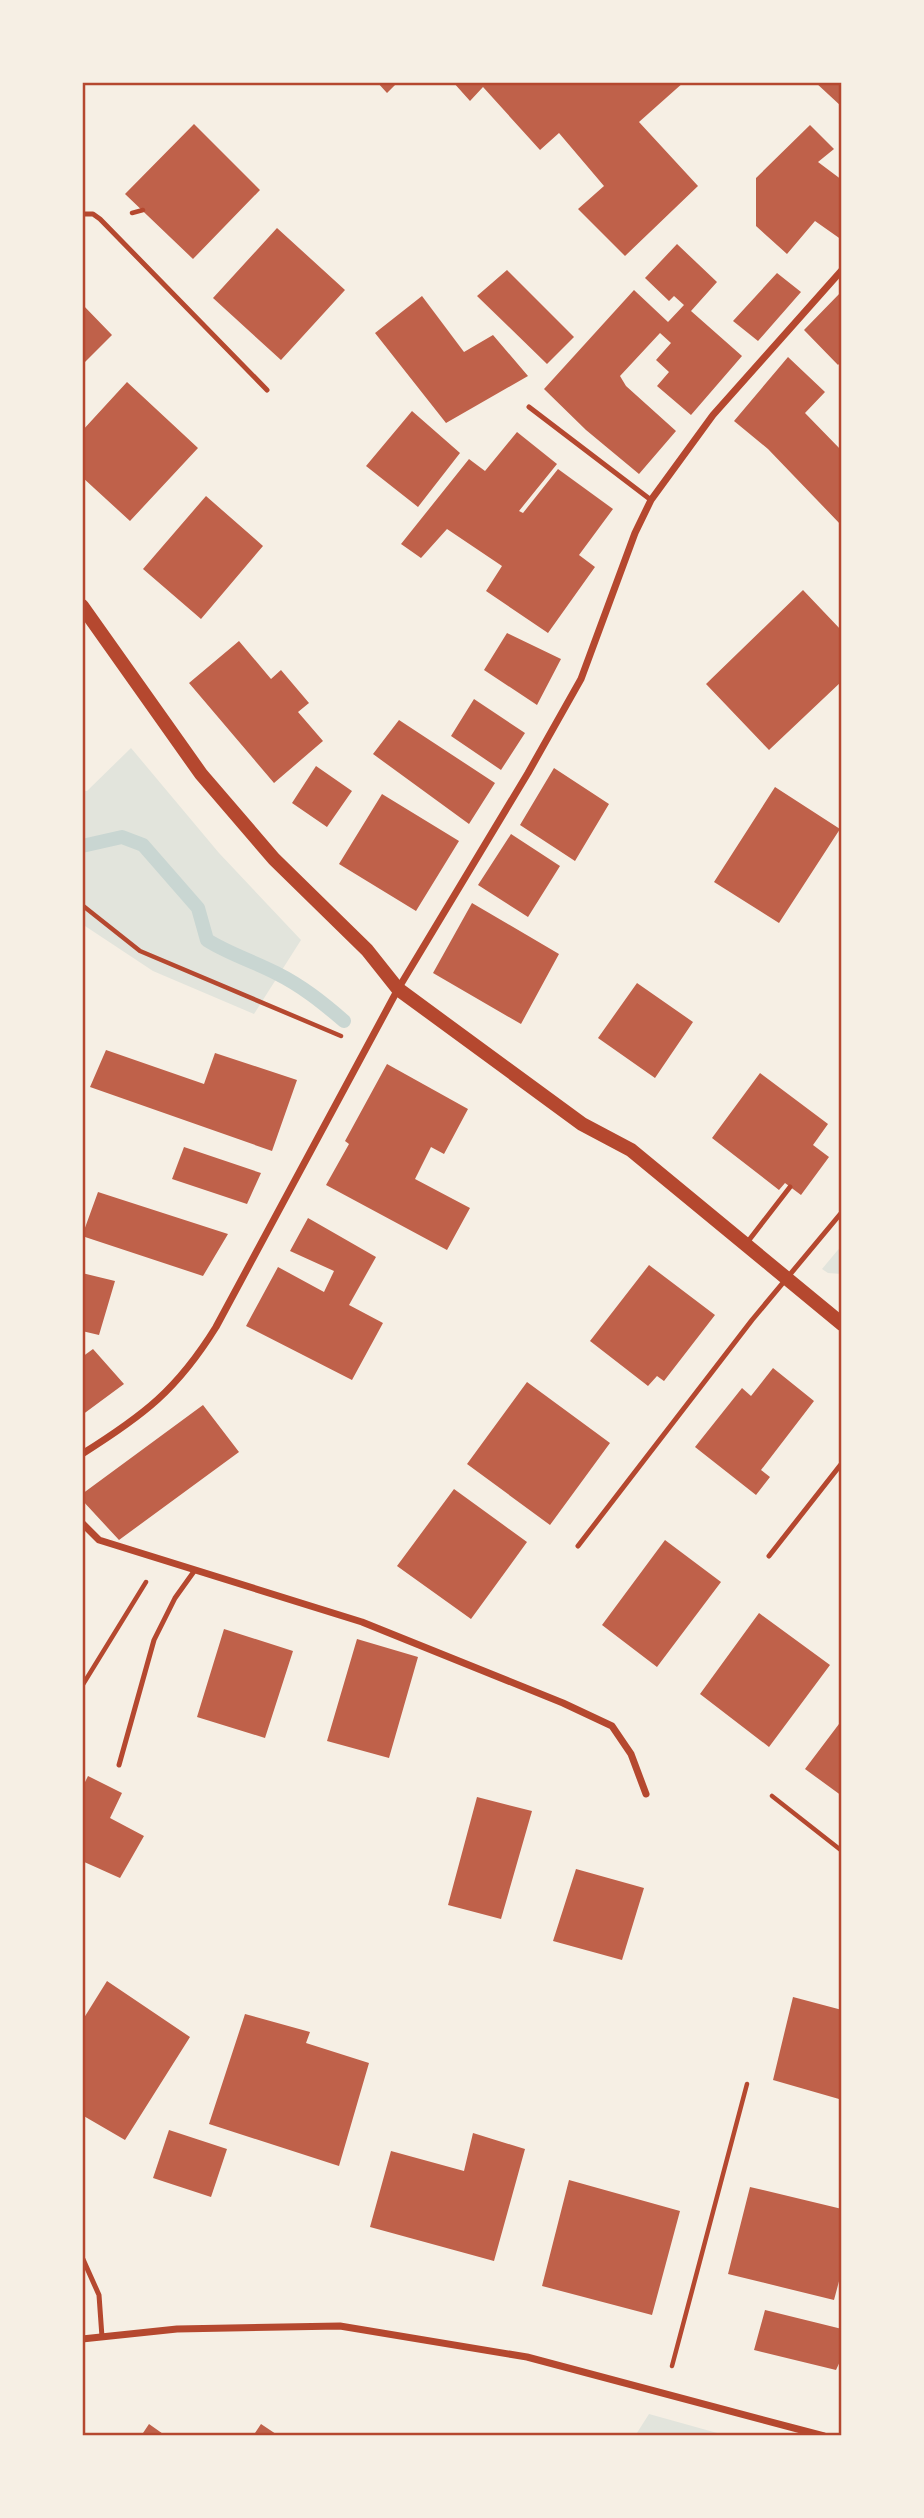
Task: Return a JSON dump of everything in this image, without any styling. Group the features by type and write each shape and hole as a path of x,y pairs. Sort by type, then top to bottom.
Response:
{"main road":[{"path":"82,606 201,774 274,859 366,950 398,989 582,1124 631,1150 842,1324"}],"street":[{"path":"82,1454 163,1397 193,1364 216,1327 398,989 528,774 581,679 635,533 651,500 713,415 842,270"},
{"path":"82,1523 99,1541 362,1622 472,1664 612,1726 631,1754 646,1794"},
{"path":"82,2339 177,2329 326,2326 394,2333 527,2357 824,2436"}],"lane":[{"path":"82,214 93,214 100,219 267,390"},
{"path":"529,407 651,500"},
{"path":"746,1244 790,1187"},
{"path":"578,1546 842,1212"},
{"path":"769,1556 842,1463"},
{"path":"119,1765 154,1640 175,1598 195,1570"},
{"path":"82,2258 99,2295 102,2337"}],"path":[{"path":"82,905 140,951 345,1038"},
{"path":"82,1686 161,1558"},
{"path":"772,1796 842,1851"},
{"path":"672,2366 747,2084"}],"shaded area":[{"path":"131,748 219,853 301,940 254,1014 153,971 82,924 82,791 87,791"},
{"path":"842,1245 842,1274 828,1273 822,1269"},
{"path":"649,2414 728,2436 635,2436"}],"building":[{"path":"377,82 398,82 387,93"},
{"path":"453,82 684,82 639,122 698,186 625,256 578,209 604,186 559,133 540,150 483,87 470,101"},
{"path":"815,82 842,82 842,107"},
{"path":"194,124 260,190 193,259 125,194"},
{"path":"810,125 834,149 818,162 842,180 842,240 815,221 787,254 756,226 756,178"},
{"path":"277,228 345,290 281,360 213,298"},
{"path":"677,244 717,282 691,311 742,356 691,415 657,386 669,372 656,360 671,343 660,333 620,376 626,386 676,431 639,474 586,430 544,389 634,290 668,322 684,305 674,296 669,301 645,278"},
{"path":"507,270 574,337 547,364 477,296"},
{"path":"777,273 801,292 758,341 733,321"},
{"path":"842,291 842,361 838,365 804,330"},
{"path":"422,296 464,352 493,335 528,376 446,423 375,333"},
{"path":"82,304 112,335 82,365"},
{"path":"788,357 825,392 805,413 842,451 842,526 768,449 734,421"},
{"path":"127,382 198,448 130,521 82,477 82,431"},
{"path":"412,411 460,453 418,507 366,466"},
{"path":"517,432 557,464 519,511 523,513 558,469 613,509 579,555 595,567 548,633 486,591 502,566 447,529 421,558 401,544 469,459 485,471"},
{"path":"206,496 263,546 201,619 143,569"},
{"path":"803,590 842,631 842,681 769,750 706,684"},
{"path":"507,633 561,659 537,705 484,670"},
{"path":"239,641 271,679 281,670 309,703 298,712 323,741 274,783 189,683"},
{"path":"474,699 525,733 501,770 451,736"},
{"path":"399,720 495,783 469,824 373,754"},
{"path":"316,766 352,791 327,827 292,803"},
{"path":"554,768 609,804 575,861 520,825"},
{"path":"775,787 840,829 779,923 714,882"},
{"path":"382,794 459,841 416,911 339,864"},
{"path":"511,834 560,866 528,917 478,885"},
{"path":"472,903 559,954 521,1024 433,973"},
{"path":"637,983 693,1022 655,1078 598,1038"},
{"path":"106,1050 204,1084 215,1053 297,1080 272,1151 90,1087"},
{"path":"387,1064 468,1109 444,1154 431,1147 415,1179 470,1208 447,1250 326,1185 349,1144 345,1141"},
{"path":"760,1073 828,1124 813,1145 829,1157 801,1195 785,1183 779,1190 712,1138"},
{"path":"184,1147 261,1173 247,1204 172,1179"},
{"path":"98,1192 228,1234 203,1276 82,1236"},
{"path":"308,1218 376,1257 349,1305 383,1323 352,1380 246,1326 278,1267 324,1292 334,1271 290,1251"},
{"path":"649,1265 715,1315 664,1381 657,1376 648,1386 590,1341"},
{"path":"82,1273 115,1281 99,1335 82,1331"},
{"path":"93,1349 124,1384 82,1415 82,1357"},
{"path":"773,1368 814,1401 761,1470 770,1477 756,1495 695,1447 742,1388 751,1396"},
{"path":"527,1382 610,1443 550,1525 467,1464"},
{"path":"203,1405 239,1452 119,1540 82,1500 82,1494"},
{"path":"454,1489 527,1542 471,1619 397,1566"},
{"path":"665,1540 721,1582 657,1667 602,1625"},
{"path":"759,1613 830,1665 769,1747 700,1694"},
{"path":"224,1629 293,1651 265,1738 197,1717"},
{"path":"357,1639 418,1657 389,1758 327,1741"},
{"path":"842,1720 842,1796 805,1769"},
{"path":"88,1776 122,1793 110,1818 144,1836 120,1878 82,1861 82,1788"},
{"path":"477,1797 532,1811 501,1919 448,1905"},
{"path":"576,1869 644,1888 622,1960 553,1941"},
{"path":"107,1981 190,2037 125,2140 82,2115 82,2021"},
{"path":"793,1997 842,2010 839,2099 773,2080"},
{"path":"245,2014 310,2032 306,2043 369,2063 339,2166 209,2124"},
{"path":"169,2130 227,2149 211,2197 153,2178"},
{"path":"473,2133 525,2149 494,2261 370,2227 391,2151 464,2171"},
{"path":"569,2180 680,2211 652,2315 542,2286"},
{"path":"750,2187 842,2209 842,2270 834,2300 728,2274"},
{"path":"765,2310 842,2329 842,2357 836,2370 754,2350"},
{"path":"149,2424 166,2436 141,2436"},
{"path":"261,2424 279,2436 253,2436"}],"waterway":[{"path":"82,846 122,837 143,845 198,908 207,940 295,983 344,1021"}]}
